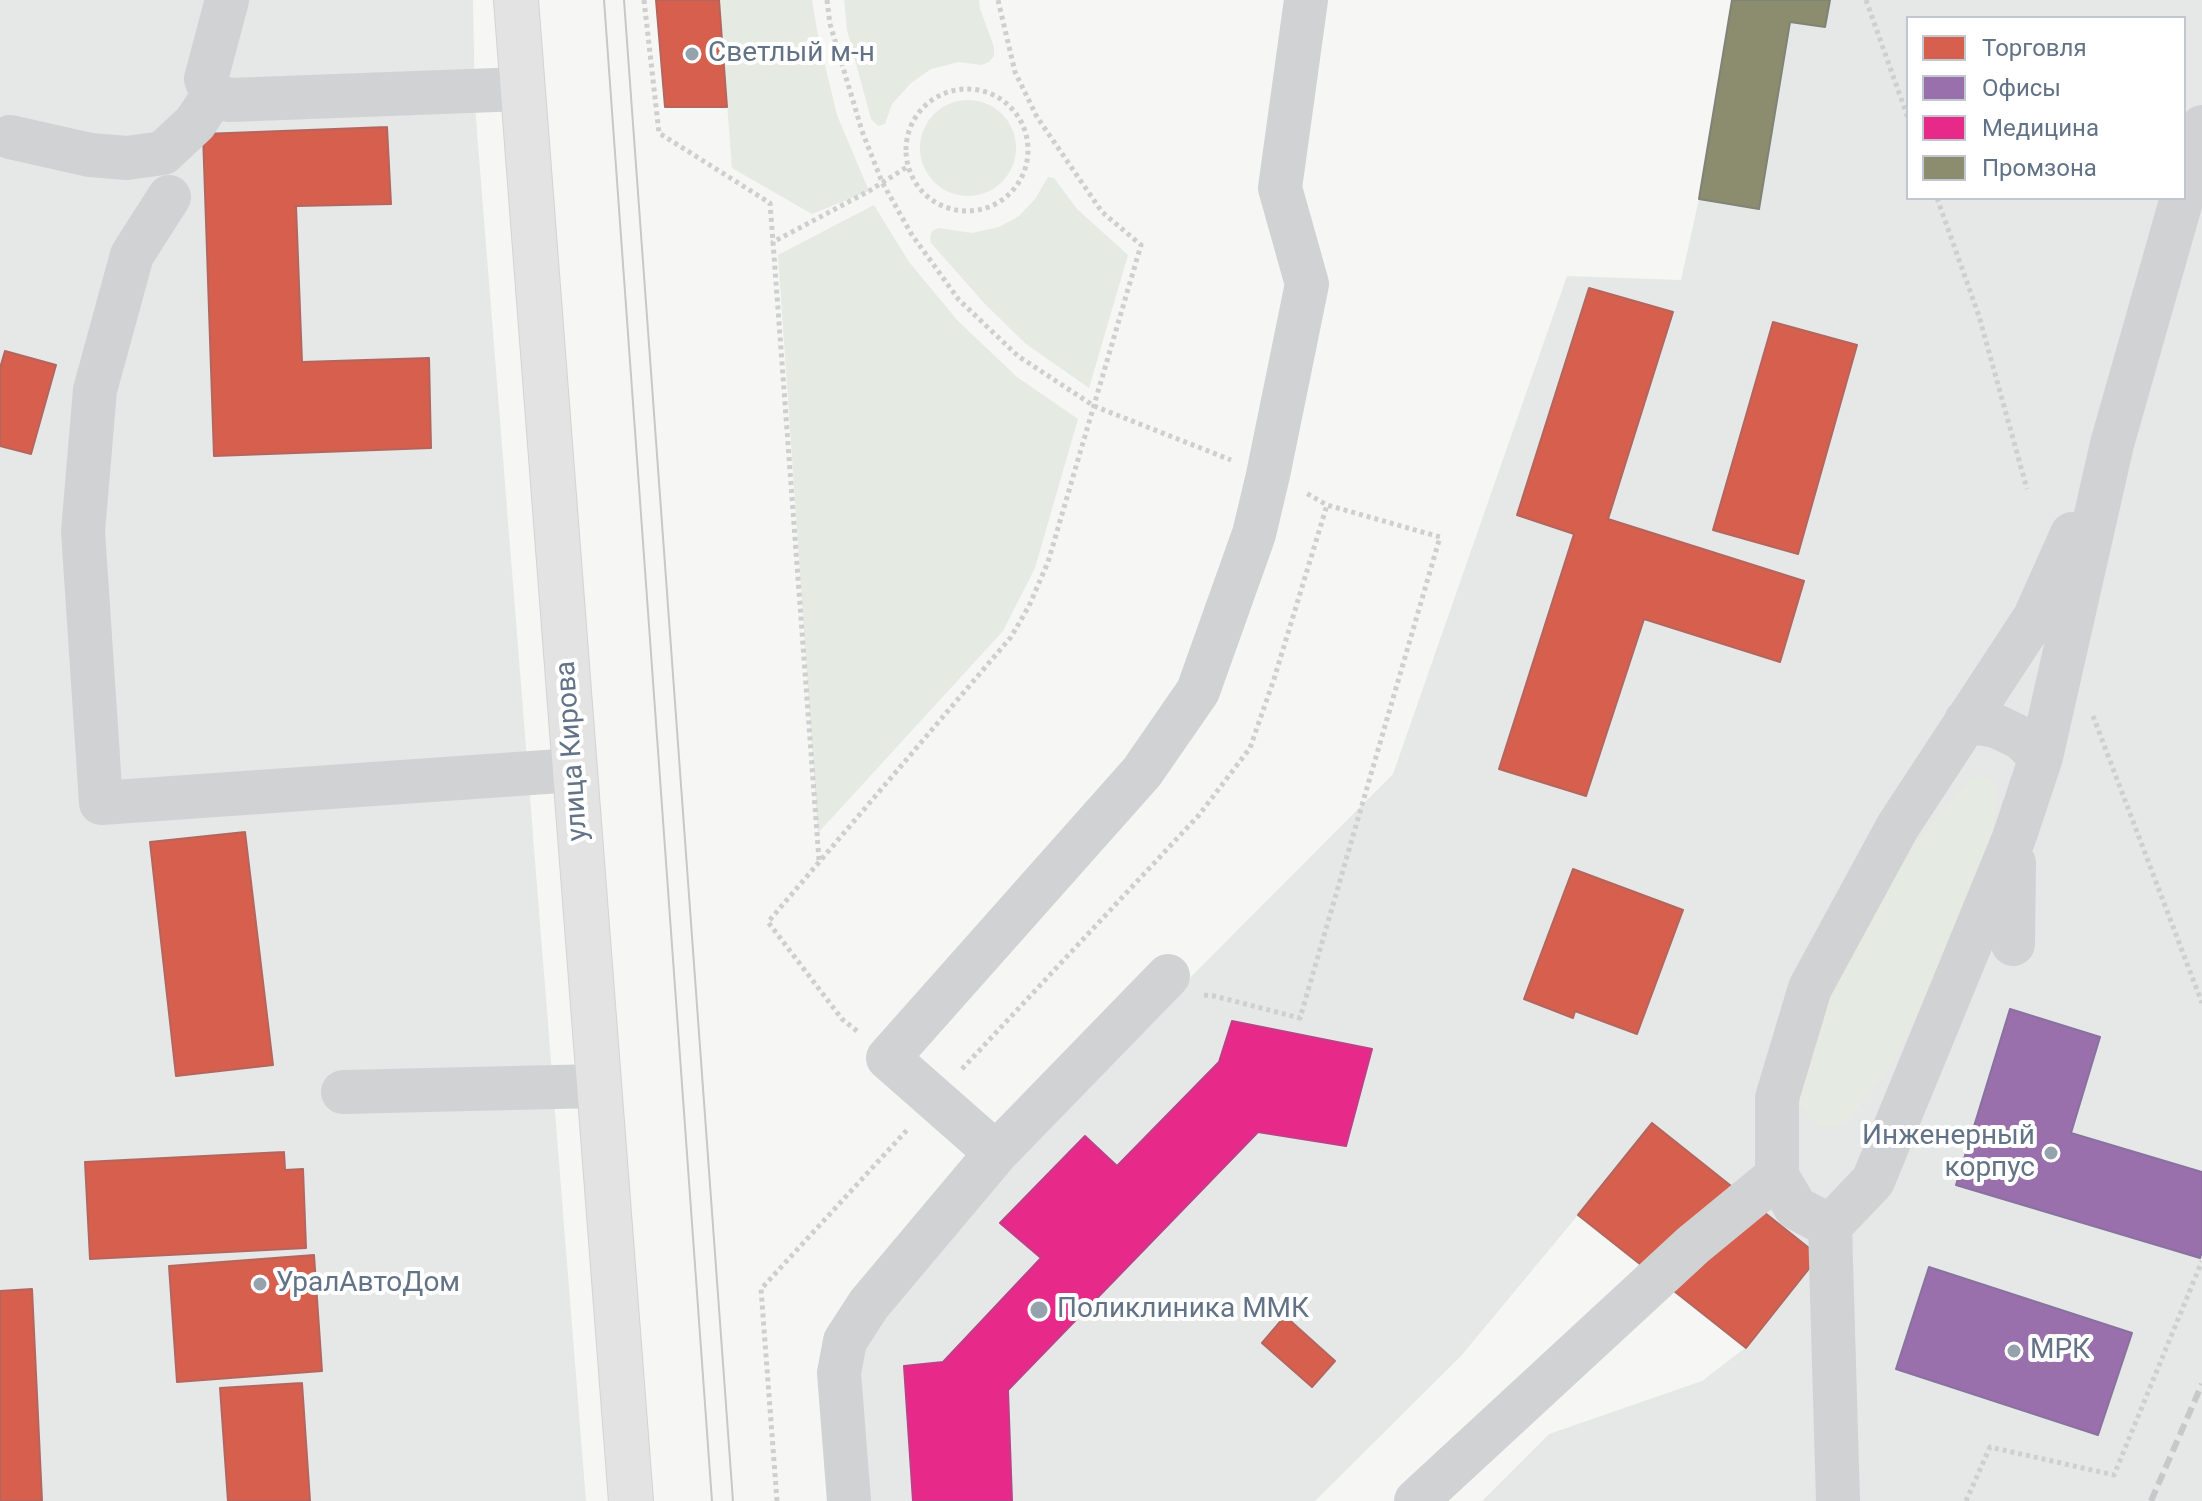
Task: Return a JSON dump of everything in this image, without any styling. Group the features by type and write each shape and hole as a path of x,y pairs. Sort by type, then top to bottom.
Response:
{"main road":[{"name":"улица Кирова","path":"516,0 631,1501"}],"street":[{"path":"213,96 206,79 227,0"},
{"path":"996,1153 888,1058 1142,772 1198,691 1254,534 1307,284 1280,188 1306,0"},
{"path":"213,96 230,100 522,89"},
{"path":"10,137 90,155 127,158 163,153 195,123 213,96"},
{"path":"2186,184 2202,127"},
{"path":"169,197 132,255 95,390 83,531 101,803 574,770"},
{"path":"1838,1501 1830,1226 1873,1181 2014,838 2041,757 2112,444 2181,200"},
{"path":"1830,1226 1796,1208 1777,1176 1777,1098 1810,988 1898,826 2035,617 2112,444"},
{"path":"1966,721 1996,726 2009,732 2021,738 2041,757"},
{"path":"2013,944 2014,838"},
{"path":"849,1501 839,1373 845,1341 869,1304 996,1153 1181,985"},
{"path":"343,1092 598,1086"},
{"path":"1416,1501 1693,1245 1777,1176"}],"path":[{"path":"644,0 659,133 770,203 819,860"},
{"path":"827,0 830,24 862,131 882,182 912,235 959,300 1018,356 1094,406 1283,480 1327,505 1440,537 1300,1018 1181,985"},
{"path":"888,1058 842,1019 768,922 1011,637 1029,606 1048,562 1141,245 1102,212 1037,117 1015,72 998,0"},
{"path":"1866,0 1906,112"},
{"path":"977,88 1004,100 1024,124 1028,160 1015,189 983,210 946,208 920,191 907,167 906,139 917,113 945,92 977,88"},
{"path":"1024,124 1037,117"},
{"path":"773,242 907,167"},
{"path":"1938,200 1979,316 2027,489"},
{"path":"777,1501 761,1289 1199,815 1250,748 1327,505"},
{"path":"2088,704 2202,1003"},
{"path":"1966,1501 1990,1447 2114,1475 2202,1261"}],"shaded area":[{"path":"0,0 473,0 475,106 586,1501 0,1501"},
{"path":"719,0 812,0 837,115 869,191 812,214 732,168"},
{"path":"844,0 979,0 994,56 981,65 959,62 931,69 911,83 892,104 885,124 878,126 871,119 847,30"},
{"path":"1732,0 2202,0 2202,1501 1482,1501 1549,1434 1702,1381 1745,1348 1578,1215 1461,1356 1315,1501 842,1501 853,1316 1393,774 1567,276 1681,280 1699,199"},
{"path":"968,100 986,104 1002,114 1012,130 1016,148 1012,166 1002,182 986,192 968,196 950,192 934,182 924,166 920,148 924,130 934,114 950,104"},
{"path":"1048,177 1054,178 1077,209 1128,255 1089,388 1026,344 985,304 931,243 932,231 938,228 972,233 999,227 1019,216 1035,199"},
{"path":"874,205 909,262 958,321 1017,377 1078,419 1035,568 1003,631 818,833 778,255"},
{"path":"1982,776 1992,779 1998,791 1998,807 1976,893 1939,976 1888,1072 1850,1119 1836,1127 1822,1125 1809,1118 1800,1107 1799,1091 1830,998 1874,911 1917,841 1955,793 1969,780"}],"building: Торговля":[{"name":"Светлый м-н","path":"656,0 719,0 727,107 665,107"},
{"path":"387,127 391,204 296,206 302,362 429,358 431,448 214,456 203,134"},
{"path":"1589,288 1673,312 1608,519 1804,581 1780,662 1644,619 1586,796 1499,769 1574,534 1517,515"},
{"path":"1773,322 1857,345 1798,554 1713,530"},
{"path":"5,351 56,365 31,454 0,446 0,368"},
{"path":"245,832 273,1065 176,1076 150,842"},
{"path":"1573,869 1683,910 1637,1034 1575,1011 1573,1018 1524,999"},
{"path":"1652,1123 1819,1256 1746,1348 1578,1215"},
{"path":"284,1152 285,1170 303,1169 306,1248 90,1259 85,1162"},
{"path":"314,1255 322,1371 177,1382 169,1266"},
{"path":"32,1289 42,1501 0,1501 0,1291"},
{"path":"1285,1316 1335,1361 1312,1387 1262,1343"},
{"path":"302,1383 310,1501 228,1501 220,1388"}],"building: Офисы":[{"name":"Инженерный корпус","path":"2010,1009 2100,1037 2071,1133 2202,1172 2200,1258 1956,1185"},
{"name":"МРК","path":"1929,1267 2132,1333 2098,1435 1896,1369"}],"building: Медицина":[{"name":"Поликлиника ММК","path":"1232,1021 1372,1049 1346,1146 1258,1132 1008,1390 1012,1501 913,1501 904,1366 943,1362 1041,1258 1000,1223 1085,1136 1117,1166 1219,1062"}],"building: Промзона":[{"path":"1732,0 1830,0 1825,27 1790,22 1759,209 1699,199"}],"tram line":[{"path":"604,0 712,1501"},
{"path":"624,0 733,1501"}],"railway":[{"path":"2151,1501 2202,1384"}],"place":[{"name":"Светлый м-н","path":"692,54"},
{"name":"Инженерный корпус","path":"2051,1153"},
{"name":"УралАвтоДом","path":"260,1284"},
{"name":"Поликлиника ММК","path":"1039,1310"},
{"name":"МРК","path":"2014,1351"}]}
